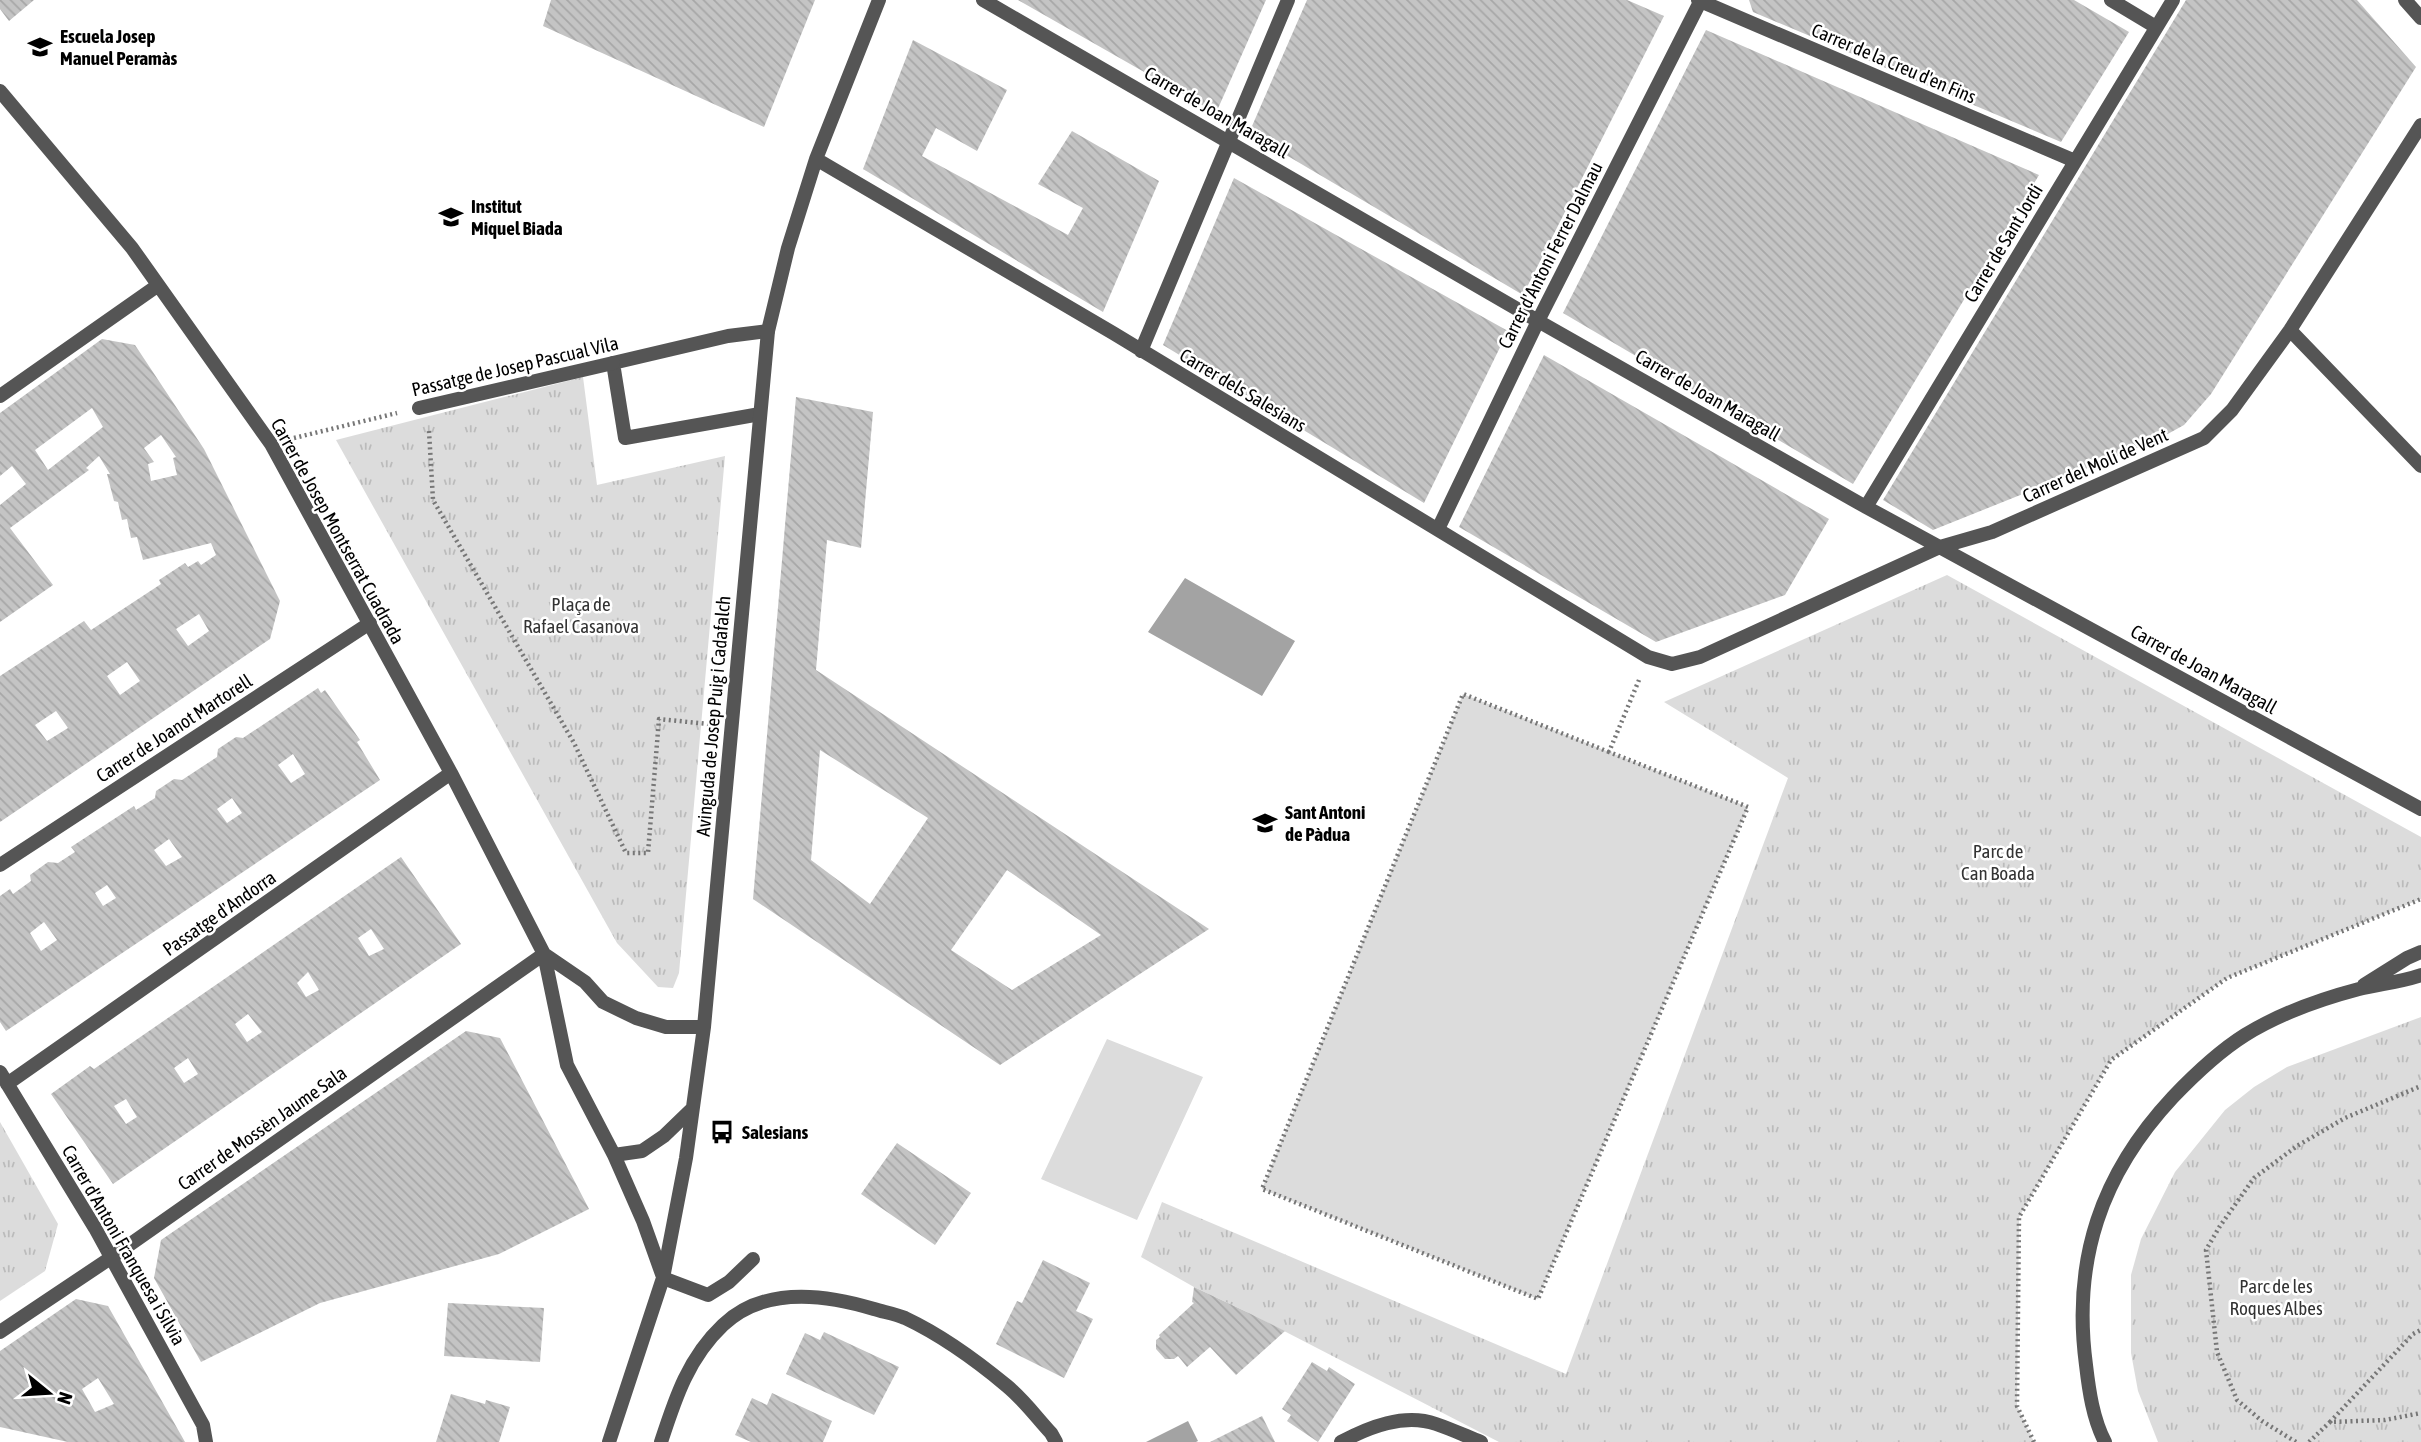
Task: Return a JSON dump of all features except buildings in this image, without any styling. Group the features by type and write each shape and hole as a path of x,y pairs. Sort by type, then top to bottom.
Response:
{"street":[{"name":"Avinguda de Josep Puig i Cadafalch","path":"609,1442 663,1278 704,1027 768,331 788,248 816,159 879,0"},
{"name":"Carrer de Joan Maragall","path":"983,0 1866,507 2421,809"},
{"path":"1141,351 1288,0"},
{"name":"Carrer de la Creu d'en Fins","path":"1700,0 2075,161"},
{"name":"Carrer d'Antoni Ferrer Dalmau","path":"1438,528 1538,321 1700,0"},
{"path":"2111,0 2156,27"},
{"name":"Carrer de Sant Jordi","path":"1866,507 2173,0"},
{"path":"2405,0 2421,18"},
{"name":"Carrer de Josep Montserrat Cuadrada","path":"0,91 132,247 271,444 451,773 544,954 567,1065 614,1155 643,1221 663,1278"},
{"name":"Carrer del Molí de Vent","path":"1648,657 1672,664 1700,657 1940,547 1992,532 2204,438 2232,410 2290,330 2421,125"},
{"name":"Carrer dels Salesians","path":"816,159 1438,528 1648,657"},
{"path":"0,396 157,286"},
{"path":"2290,330 2421,466"},
{"name":"Passatge de Josep Pascual Vila","path":"423,407 728,336 768,331"},
{"path":"613,363 625,438 760,414"},
{"name":"Carrer de Joanot Martorell","path":"0,865 370,623"},
{"name":"Passatge d'Andorra","path":"4,1078 451,773"},
{"path":"2357,989 2407,957 2421,952"},
{"name":"Carrer de Josep Montserrat Cuadrada","path":"544,954 585,982 604,1002 636,1018 666,1027 704,1027"},
{"name":"Carrer de Mossèn Jaume Sala","path":"0,1332 112,1257 544,954"},
{"path":"2105,1442 2100,1433 2089,1389 2081,1308 2096,1220 2113,1177 2132,1147 2193,1076 2218,1054 2246,1035 2277,1018 2357,989 2421,975"},
{"name":"Carrer d'Antoni Franquesa i Silvia","path":"4,1078 112,1257 204,1425 206,1442"},
{"path":"614,1155 642,1151 664,1136 692,1109"},
{"path":"663,1278 708,1294 729,1282 753,1259"},
{"path":"661,1442 680,1385 702,1349 724,1324 748,1308 782,1297 813,1295 853,1302 904,1318 956,1348 1009,1388 1051,1433 1056,1442"},
{"path":"1342,1442 1368,1427 1433,1422 1481,1442"}],"path":[{"name":"Passatge de Josep Pascual Vila","path":"271,444 423,407"},
{"path":"423,407 433,500 574,743 626,853 648,853 659,719 701,724 731,722"},
{"path":"1609,752 1648,657"},
{"path":"1463,694 1609,752 1748,807 1538,1299 1262,1189 1463,694"},
{"path":"2296,1442 2262,1422 2237,1400 2217,1352 2206,1250 2253,1178 2297,1146 2345,1118 2421,1086"},
{"path":"2309,1442 2413,1334 2421,1329"},
{"path":"2330,1422 2385,1420 2421,1413"}],"green space":[{"name":"Plaça de Rafael Casanova","path":"583,377 597,485 725,456 679,973 673,988 658,987 617,943 336,440"},
{"name":"Parc de Can Boada","path":"1947,575 2421,837 2421,899 2227,978 2111,1060 2019,1217 2017,1406 2034,1442 1499,1442 1194,1287 1141,1257 1162,1202 1566,1374 1788,778 1664,702"},
{"path":"1463,694 1748,807 1538,1299 1262,1189"},
{"name":"Parc de les Roques Albes","path":"2421,1017 2421,1442 2158,1442 2138,1391 2131,1353 2131,1275 2141,1239 2175,1172 2225,1110 2254,1087 2287,1067"},
{"path":"1107,1039 1203,1077 1137,1220 1041,1179"},
{"path":"0,1122 58,1224 45,1271 0,1301"}],"shaded area":[{"path":"1185,578 1295,641 1262,696 1148,632"},
{"path":"1188,1421 1198,1441 1146,1442"}],"place":[{"name":"Escuela Josep Manuel Peramàs","path":"40,47"},
{"name":"Institut Miquel Biada","path":"451,217"},
{"name":"Sant Antoni de Pàdua","path":"1265,823"},
{"name":"Salesians","path":"722,1132"}]}
